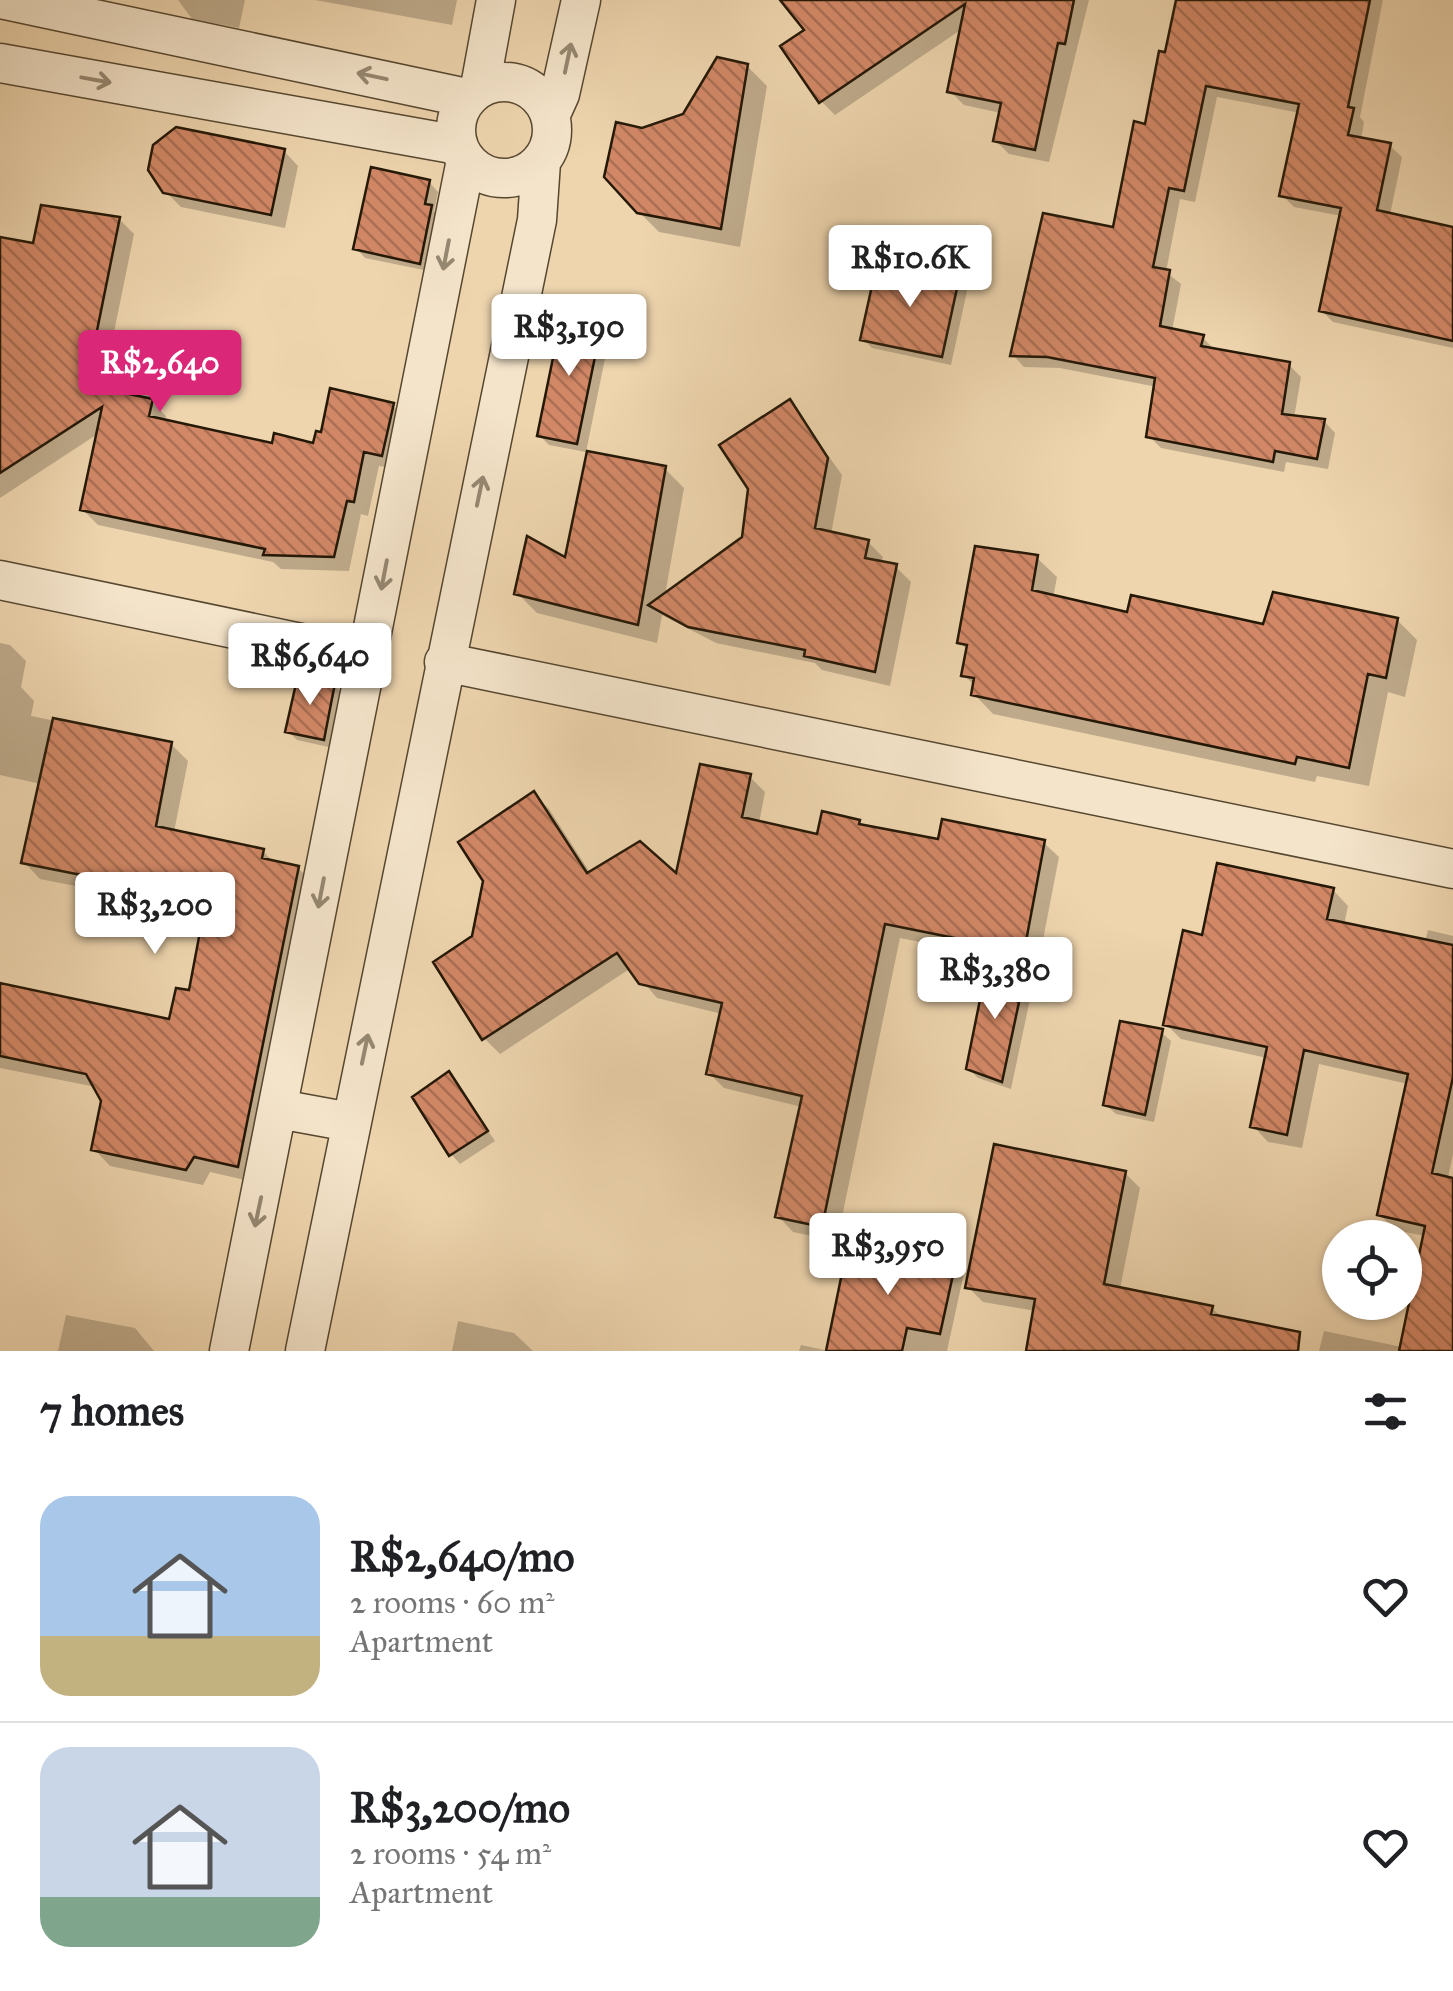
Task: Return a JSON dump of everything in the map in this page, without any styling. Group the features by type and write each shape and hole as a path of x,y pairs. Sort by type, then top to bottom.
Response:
{"street":[{"path":"474,92 496,0"},
{"path":"474,92 10,1 3,63 462,153 495,178 528,173 542,162 550,148 551,114 560,94 581,0"},
{"path":"230,1351 368,657 462,153 458,112 474,92 496,81 529,88 551,114"},
{"path":"305,1351 537,220 542,162"},
{"path":"0,580 368,657"},
{"path":"444,662 1453,869"},
{"path":"278,1109 350,1122"}],"building":[{"path":"780,0 1074,0 1065,44 1058,43 1035,150 993,141 1001,103 947,92 965,4 819,103 780,46 804,30"},
{"path":"1176,0 1370,0 1348,107 1354,108 1348,135 1391,143 1377,210 1453,227 1453,341 1319,311 1341,208 1279,196 1299,104 1206,86 1184,191 1169,188 1153,267 1170,270 1160,326 1204,335 1201,346 1290,362 1282,414 1325,419 1317,459 1275,451 1273,462 1146,437 1155,378 1047,357 1010,356 1043,213 1113,227 1134,121 1145,124 1159,51 1165,52"},
{"path":"717,57 748,64 721,229 637,213 604,177 616,122 642,128 683,114"},
{"path":"176,127 285,149 271,215 163,193 148,170 153,145"},
{"path":"371,167 430,180 425,204 432,205 420,264 353,249"},
{"path":"41,205 120,217 86,385 153,399 149,416 272,443 274,433 313,443 316,431 321,432 330,388 394,403 382,456 364,452 354,502 347,501 334,557 263,555 265,549 80,510 102,407 0,473 0,237 33,243"},
{"path":"877,263 959,279 942,357 860,340"},
{"path":"562,314 602,323 577,444 537,436"},
{"path":"790,399 828,458 815,528 869,540 865,558 897,564 875,672 804,656 805,650 688,627 648,605 742,537 748,489 719,445"},
{"path":"587,451 666,466 638,625 514,594 527,536 565,557"},
{"path":"975,546 1038,555 1032,590 1127,612 1131,595 1263,624 1273,592 1398,618 1386,678 1368,674 1349,768 1297,757 1295,764 971,695 974,678 961,676 967,645 957,643"},
{"path":"298,675 335,683 324,740 285,732"},
{"path":"53,718 172,742 156,826 264,849 262,858 299,866 238,1167 194,1157 186,1170 91,1150 101,1101 86,1074 0,1056 0,983 169,1019 176,988 189,990 203,916 198,915 202,899 21,863"},
{"path":"700,764 751,774 742,817 817,834 822,811 860,820 859,824 938,839 942,819 1045,840 1024,952 885,924 822,1227 775,1217 802,1096 706,1074 722,1003 639,984 617,953 482,1040 433,962 472,936 483,881 458,842 534,791 587,873 640,841 676,873"},
{"path":"1217,863 1334,888 1327,919 1453,945 1453,1077 1432,1173 1453,1178 1453,1351 1399,1351 1405,1320 1422,1320 1425,1226 1422,1220 1377,1215 1408,1074 1304,1050 1287,1135 1250,1127 1267,1047 1163,1025 1183,930 1202,935"},
{"path":"987,965 1025,974 1002,1082 966,1069"},
{"path":"1120,1021 1163,1029 1145,1115 1103,1105"},
{"path":"449,1071 488,1131 449,1156 412,1097"},
{"path":"994,1144 1126,1171 1104,1284 1213,1306 1211,1314 1300,1332 1298,1351 1026,1351 1035,1299 965,1288"},
{"path":"849,1239 956,1261 940,1334 907,1328 902,1351 826,1351"}]}
